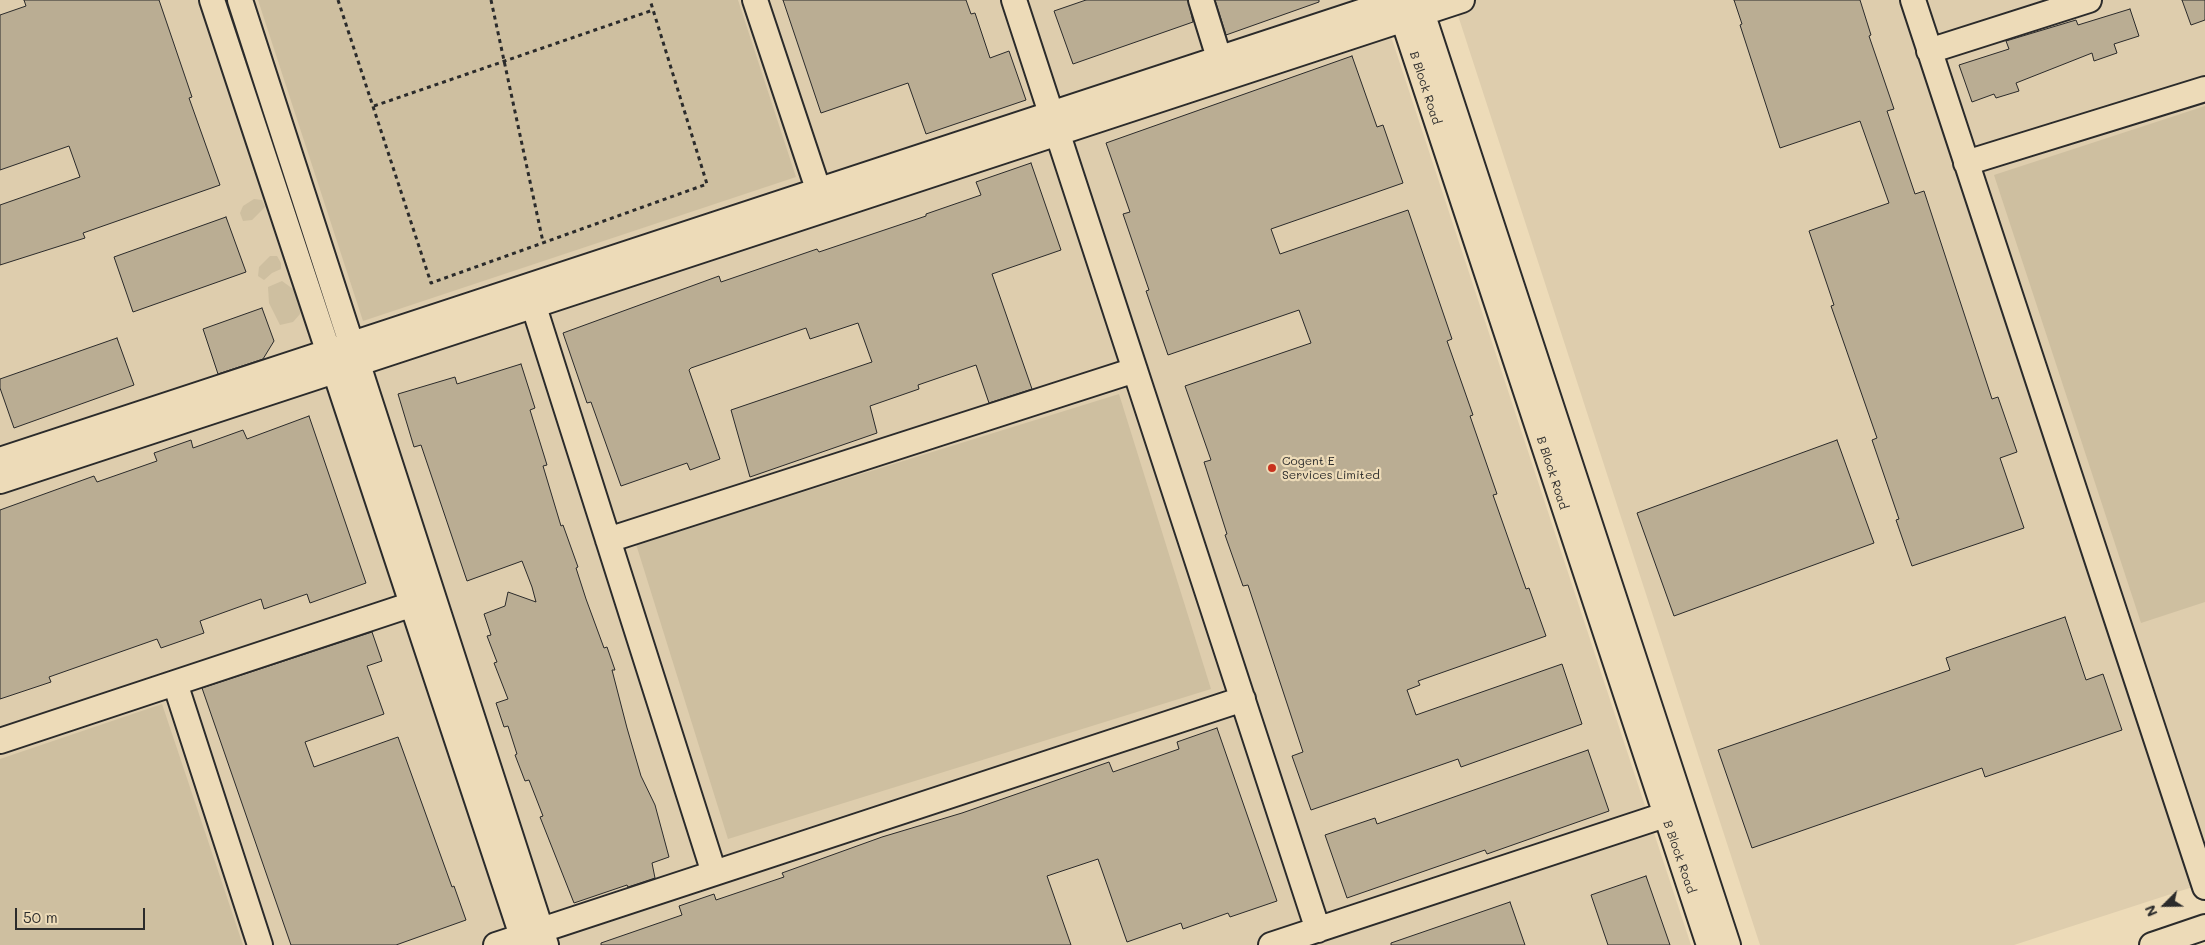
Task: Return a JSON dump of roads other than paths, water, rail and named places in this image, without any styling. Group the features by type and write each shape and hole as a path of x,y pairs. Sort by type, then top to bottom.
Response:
{"street":[{"path":"212,0 332,362 423,601"},
{"path":"240,0 354,354 423,601 534,939"},
{"path":"755,0 821,201"},
{"path":"1014,0 1318,930"},
{"path":"1201,0 1219,58"},
{"path":"1054,124 1219,58 1406,5 1462,0"},
{"path":"1912,0 2205,887"},
{"path":"1929,51 2089,0"},
{"path":"0,481 354,354 1054,124 1406,5"},
{"name":"B Block Road","path":"1406,5 1674,812 1709,945"},
{"path":"1966,163 2205,89"},
{"path":"531,296 714,873"},
{"path":"0,460 332,362"},
{"path":"608,540 1135,370"},
{"path":"0,741 423,601"},
{"path":"175,683 260,945"},
{"path":"496,945 534,939 714,873 1242,699"},
{"path":"1271,945 1674,812"},
{"name":"B Block Road","path":"1674,812 1728,945"},
{"path":"2152,945 2205,927"}],"place":[{"name":"Cogent E Services Limited","path":"1272,468"}]}
